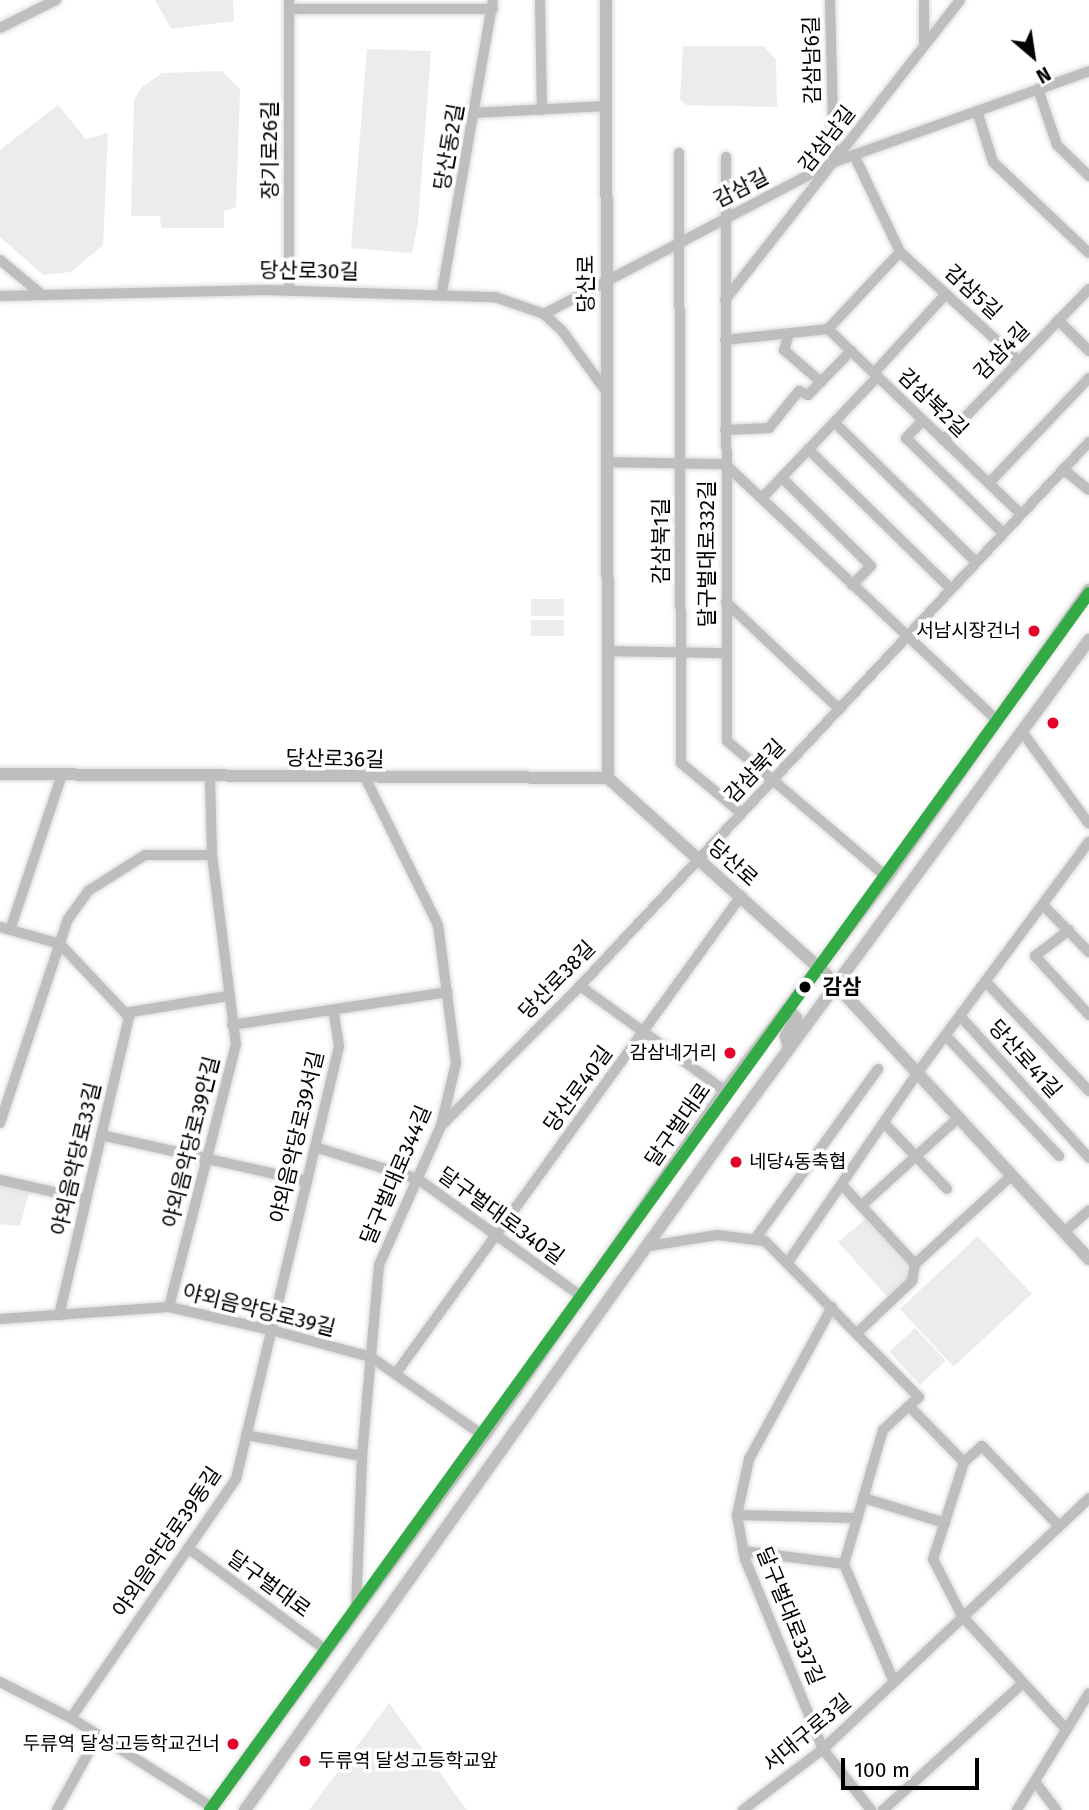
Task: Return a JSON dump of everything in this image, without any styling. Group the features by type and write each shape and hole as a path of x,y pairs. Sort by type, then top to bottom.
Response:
{"main road":[{"name":"당산로","path":"606,0 608,778 819,968 1089,1259"},
{"name":"달구벌대로","path":"211,1809 484,1436 725,1091 887,877 1089,590"},
{"path":"245,1810 789,1048 1089,640"},
{"name":"당산로36길","path":"0,774 366,779 608,778"},
{"path":"788,1009 796,1018 786,1036 789,1048"}],"street":[{"path":"0,28 56,0"},
{"path":"540,0 542,110"},
{"name":"감삼남6길","path":"830,0 834,162"},
{"path":"924,0 924,46"},
{"name":"감삼남길","path":"724,300 960,0"},
{"name":"장기로26길","path":"289,290 289,4 391,4"},
{"name":"당산동2길","path":"391,4 493,4 442,292"},
{"name":"감삼길","path":"606,278 834,162 1089,71"},
{"path":"1038,89 1057,145 1089,176"},
{"path":"474,113 606,106"},
{"path":"978,111 993,162 1089,253"},
{"name":"감삼길","path":"679,153 679,241"},
{"name":"감삼5길","path":"854,155 900,252 1019,361"},
{"name":"달구벌대로332길","path":"726,157 724,300 727,741 887,877"},
{"name":"감삼북1길","path":"679,241 681,763 741,813"},
{"path":"725,340 828,329 900,252"},
{"path":"0,260 40,293"},
{"path":"606,278 544,314 563,332 606,391"},
{"name":"감삼4길","path":"943,439 1089,289"},
{"name":"당산로30길","path":"0,296 40,293 289,290 442,292 495,297 544,314"},
{"path":"762,498 834,422 946,294"},
{"path":"1058,320 1089,351"},
{"name":"감삼북2길","path":"828,329 1021,514"},
{"path":"789,333 784,350 821,382"},
{"path":"725,430 769,428 799,391 808,395 851,351"},
{"path":"989,483 1089,378"},
{"path":"923,420 906,438 1003,533"},
{"path":"834,422 976,562"},
{"name":"감삼북길","path":"699,859 1089,442"},
{"path":"808,450 951,589"},
{"path":"606,462 726,464 996,719"},
{"path":"1063,469 1089,490"},
{"path":"782,478 871,566 852,584"},
{"path":"726,601 839,709"},
{"path":"607,651 727,653"},
{"path":"1023,733 1089,824"},
{"path":"62,775 5,928 60,944 125,1013 228,996"},
{"name":"야외음악당로39안길","path":"169,1307 236,1045 212,855 209,777"},
{"name":"달구벌대로344길","path":"356,1608 362,1457 379,1265 442,1126 456,1063 438,925 366,779"},
{"name":"당산로41길","path":"918,1072 1089,842"},
{"path":"0,1123 68,919 88,891 120,867 145,855 212,855"},
{"name":"당산로38길","path":"442,1126 580,986 699,859"},
{"name":"당산로40길","path":"496,1235 741,896"},
{"path":"1043,905 1089,952"},
{"path":"1069,930 1035,956 1089,1015"},
{"path":"986,982 1088,1087"},
{"path":"580,986 725,1091"},
{"path":"232,1025 447,992"},
{"name":"야외음악당로39서길","path":"271,1330 339,1046 332,1010"},
{"name":"야외음악당로33길","path":"59,1315 129,1017 125,1013"},
{"name":"당산로41길","path":"960,1016 1089,1158"},
{"name":"당산로41길","path":"946,1036 1059,1156"},
{"path":"755,1239 878,1069"},
{"path":"788,1262 918,1072"},
{"path":"861,1206 959,1117"},
{"path":"884,1123 947,1189"},
{"path":"101,1135 307,1181"},
{"name":"달구벌대로340길","path":"315,1147 418,1179 582,1297"},
{"path":"857,1333 912,1281 915,1264 1012,1175"},
{"path":"0,1180 86,1199"},
{"path":"842,1185 915,1264"},
{"path":"1064,1232 1089,1210"},
{"path":"399,1369 496,1235"},
{"path":"649,1246 716,1235 765,1241 919,1397 883,1430 844,1564 894,1682"},
{"name":"야외음악당로39길","path":"2,1319 169,1307 271,1330 371,1357 484,1436"},
{"name":"달구벌대로337길","path":"832,1307 749,1459 737,1515 743,1551 823,1749 870,1810"},
{"path":"0,1332 2,1319"},
{"name":"야외음악당로39동길","path":"71,1718 236,1479 271,1330"},
{"path":"909,1406 964,1462"},
{"path":"246,1435 362,1457"},
{"path":"1059,1526 982,1446 964,1462 933,1559 962,1616 1066,1729"},
{"path":"864,1498 945,1523"},
{"name":"서대구로3길","path":"743,1810 823,1749 1089,1498"},
{"path":"737,1515 858,1518"},
{"name":"달구벌대로","path":"188,1548 326,1650"},
{"path":"743,1551 844,1564"},
{"path":"0,1682 71,1718 211,1809"},
{"path":"883,1810 1022,1684"},
{"path":"1017,1810 1036,1783 1089,1692"},
{"path":"58,1810 98,1735"},
{"path":"1036,1783 1056,1810"}],"shaded area":[{"path":"155,0 233,0 234,21 171,29"},
{"path":"683,46 764,46 776,60 777,107 686,105 680,99"},
{"path":"367,49 431,51 418,223 412,253 351,248"},
{"path":"222,71 240,89 236,207 224,211 224,228 161,228 160,216 131,216 134,100 141,88 162,73"},
{"path":"58,105 86,139 108,133 103,245 71,272 43,275 0,237 0,150"},
{"path":"531,599 564,599 564,616 531,616"},
{"path":"531,620 564,620 564,636 531,636"},
{"path":"0,1185 29,1193 20,1226 0,1224"},
{"path":"870,1215 915,1264 912,1281 891,1301 838,1242"},
{"path":"978,1236 1032,1294 954,1367 900,1309"},
{"path":"915,1328 946,1361 920,1385 889,1352"},
{"path":"389,1703 467,1810 309,1810 369,1730"}],"transit line":[{"path":"210,1810 1089,593"}],"place":[{"name":"서남시장건너","path":"1034,631"},
{"name":"감삼","path":"805,987"},
{"name":"감삼네거리","path":"730,1053"},
{"name":"네당4동축협","path":"736,1162"},
{"name":"두류역 달성고등학교건너","path":"233,1744"},
{"name":"두류역 달성고등학교앞","path":"305,1761"}]}
